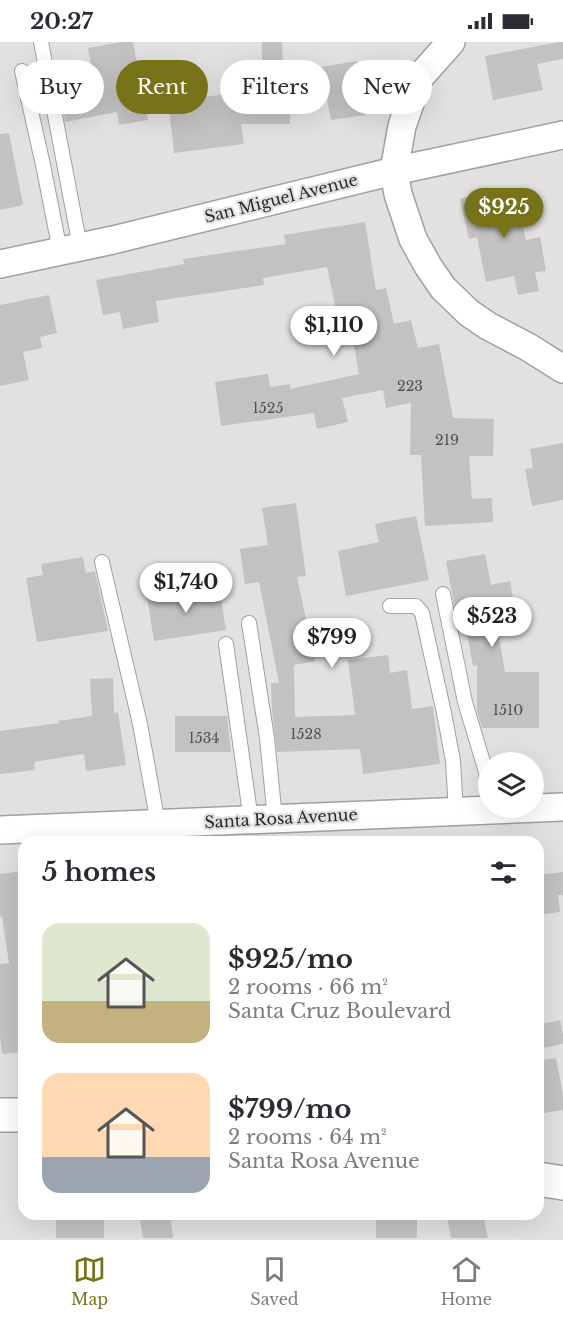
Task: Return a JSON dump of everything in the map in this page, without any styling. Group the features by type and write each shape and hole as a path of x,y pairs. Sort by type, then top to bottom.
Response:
{"main road":[{"path":"0,1115 18,1115"},
{"path":"544,1180 563,1183"}],"street":[{"path":"451,42 419,78 402,126 394,171 398,194 413,238 443,288 469,313 563,369"},
{"name":"San Miguel Avenue","path":"0,264 113,240 394,171 563,135"},
{"name":"Santa Rosa Avenue","path":"544,807 563,807"},
{"name":"Santa Rosa Avenue","path":"0,831 456,811 478,808"}],"lane":[{"path":"41,42 70,249"},
{"path":"32,114 43,165 70,249"},
{"path":"102,562 140,724 158,824"},
{"path":"443,594 465,702 480,752"},
{"path":"390,606 416,606 422,613 453,761 456,811"},
{"path":"249,623 267,738 263,819"},
{"path":"226,644 263,819"}],"building":[{"path":"133,42 136,60 116,60 116,112 65,122 64,114 104,114 104,60 90,60 88,48"},
{"path":"262,42 282,42 283,60 262,60"},
{"path":"563,42 563,59 537,64 543,90 493,100 485,56"},
{"path":"342,64 342,114 366,115 331,120 330,65"},
{"path":"220,95 220,114 290,114 290,124 241,124 244,144 174,153 170,114 208,114 208,96"},
{"path":"117,114 147,114 148,120 119,125"},
{"path":"9,133 23,205 0,210 0,134"},
{"path":"513,187 526,240 540,237 546,271 535,272 539,291 518,295 514,276 486,282 477,237 469,239 460,199"},
{"path":"365,222 376,290 386,288 394,324 411,320 418,348 439,344 453,418 494,419 493,456 469,456 472,499 492,498 493,522 425,526 421,455 410,455 411,403 386,408 383,390 342,398 348,422 317,429 314,413 221,426 215,382 268,374 270,387 290,384 290,389 359,374 352,335 342,337 327,267 263,278 264,285 156,301 159,322 123,329 120,312 103,315 96,280 184,264 183,259 286,244 284,235"},
{"path":"49,295 57,333 40,337 42,348 23,352 29,380 0,386 0,305"},
{"path":"563,443 563,500 532,506 525,469 533,468 530,449"},
{"path":"296,503 306,576 297,577 315,661 294,665 295,717 355,715 348,660 388,655 390,673 407,670 412,709 433,706 440,764 363,774 360,749 277,752 271,683 279,683 259,582 245,584 240,549 268,545 262,508"},
{"path":"416,516 429,580 346,596 338,551 379,542 375,524"},
{"path":"485,554 491,585 510,581 514,604 494,608 505,672 539,672 539,728 482,728 477,711 477,665 473,666 463,613 456,615 446,561"},
{"path":"83,557 86,573 95,571 108,631 37,642 26,578 43,575 41,564"},
{"path":"219,587 226,630 154,641 147,597"},
{"path":"113,678 114,713 118,712 126,765 86,771 84,754 34,762 35,770 0,774 0,731 92,716 90,679"},
{"path":"175,716 227,716 231,752 175,752"},
{"path":"18,872 18,1053 2,1054 0,964 9,963 2,916 0,917 0,874"},
{"path":"563,872 563,895 558,895 560,912 544,914 544,874"},
{"path":"560,1020 563,1044 544,1048 544,1024"},
{"path":"556,1058 563,1094 563,1110 544,1113 544,1060"},
{"path":"56,1220 104,1220 104,1238 56,1238"},
{"path":"140,1220 171,1220 173,1238 143,1238"},
{"path":"376,1220 417,1220 417,1238 376,1238"},
{"path":"448,1220 484,1220 488,1238 451,1238"}]}
